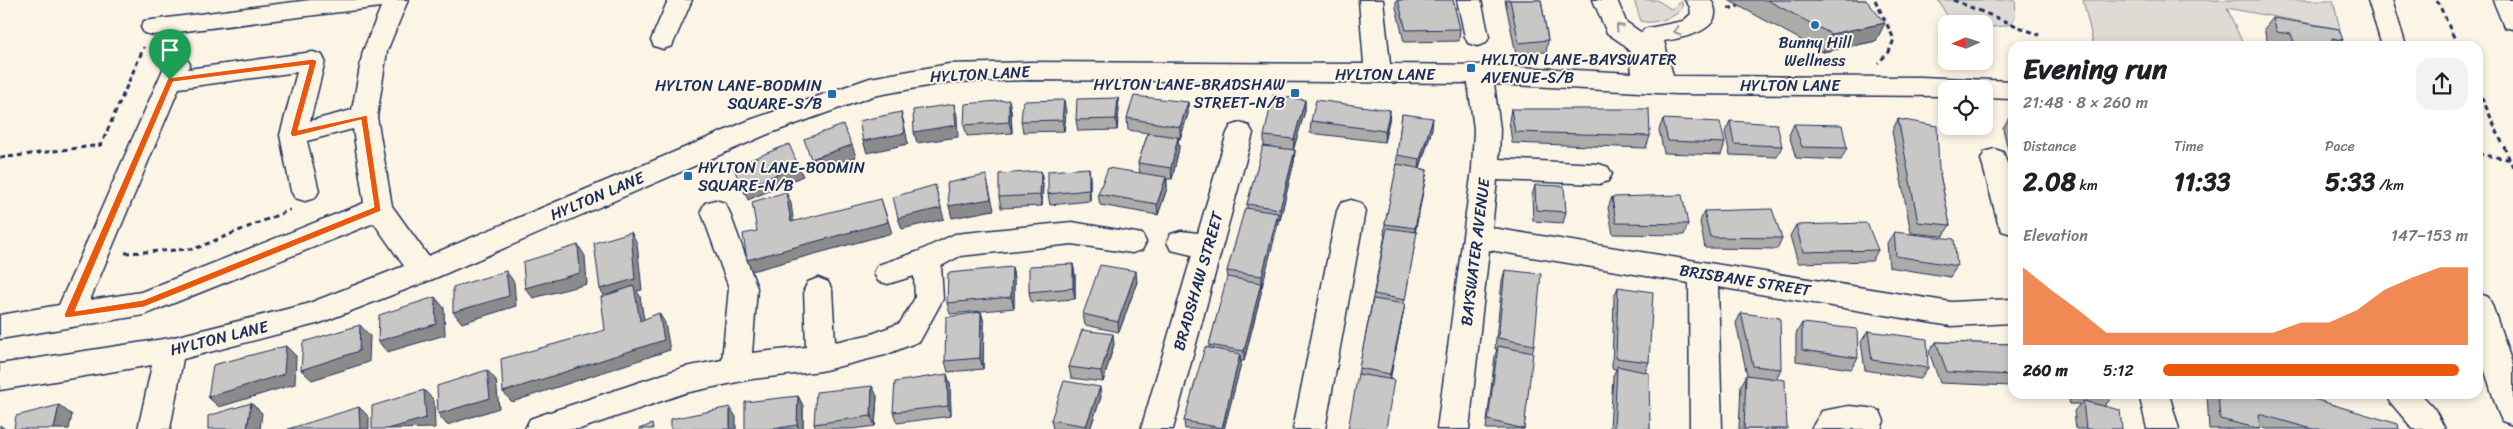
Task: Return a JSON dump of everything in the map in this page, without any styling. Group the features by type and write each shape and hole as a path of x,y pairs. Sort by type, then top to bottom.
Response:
{"street":[{"path":"153,27 378,0"},
{"path":"396,0 375,52 364,116 378,209 423,271"},
{"path":"663,40 680,0"},
{"path":"1371,0 1378,75"},
{"path":"1469,0 1477,36"},
{"path":"1605,0 1616,27 1632,38 1642,50 1654,84"},
{"path":"1654,84 1651,43 1653,36 1690,28 1702,17 1702,5 1698,0"},
{"path":"2380,0 2392,41"},
{"path":"2505,0 2513,21"},
{"path":"69,315 174,70 313,61 293,134 305,191"},
{"name":"HYLTON LANE","path":"0,378 170,350 310,315 423,271 759,128 870,87 958,73 1031,71 1378,75 1480,74 1654,84 1880,86 2008,90"},
{"name":"BAYSWATER AVENUE","path":"1453,429 1485,169 1486,129 1480,74"},
{"path":"293,134 364,116"},
{"name":"BRADSHAW STREET","path":"1157,429 1240,132"},
{"path":"1994,159 2008,208"},
{"path":"1485,169 1599,174"},
{"path":"0,327 144,303 378,209"},
{"path":"716,211 743,288 736,369"},
{"path":"1309,429 1351,211"},
{"path":"888,273 928,260 955,245 1072,234 1132,242"},
{"name":"BRISBANE STREET","path":"1478,237 1950,314 2008,311"},
{"path":"1181,242 1208,246"},
{"path":"541,429 685,380 736,369 821,358 874,346 910,332 929,299 928,260"},
{"path":"1703,274 1706,429"},
{"path":"818,290 821,358"},
{"path":"2483,320 2513,412"},
{"path":"154,429 170,350"},
{"path":"2155,399 2163,429"},
{"path":"2406,399 2426,423"},
{"path":"1827,429 1834,421 1848,419 1869,422"}],"path":[{"path":"1741,4 1744,0"},
{"path":"1875,0 1894,39 1889,52 1877,65 1880,86"},
{"path":"1953,0 2039,35"},
{"path":"2437,0 2456,41"},
{"path":"0,158 101,145 153,27"},
{"path":"2483,100 2513,167"},
{"path":"2483,155 2511,159"},
{"path":"95,255 194,249 287,214 305,191"}],"shaded area":[{"path":"1634,0 1657,0 1671,9 1682,1 1682,9 1669,18 1645,22 1641,21"},
{"path":"1938,0 2015,0 2014,20 2007,25 1993,27 1993,15 1947,15"},
{"path":"2083,0 2333,0 2340,29 2227,8 2242,41 2093,41"}],"building":[{"path":"1398,0 1453,0 1460,29 1406,30"},
{"path":"1510,0 1541,0 1548,40 1519,43"},
{"path":"1767,0 1866,0 1885,23 1831,34"},
{"path":"2273,18 2339,29 2343,40 2332,38 2333,41 2294,41 2291,34 2277,32"},
{"path":"1273,95 1305,100 1294,139 1264,136"},
{"path":"1134,96 1188,102 1180,127 1127,118"},
{"path":"1118,98 1116,119 1076,120 1077,99"},
{"path":"1009,100 1009,122 964,125 965,104"},
{"path":"1064,100 1062,120 1021,121 1023,101"},
{"path":"1316,100 1390,110 1385,131 1311,121"},
{"path":"954,104 956,125 914,132 913,110"},
{"path":"1511,109 1649,109 1650,136 1515,132"},
{"path":"901,112 905,133 863,141 859,121"},
{"path":"1402,114 1433,118 1420,159 1397,155"},
{"path":"1663,119 1720,122 1725,143 1668,141"},
{"path":"1898,119 1937,126 1939,169 1950,225 1918,222"},
{"path":"1730,121 1777,124 1782,146 1734,144"},
{"path":"1794,124 1842,125 1847,148 1802,147"},
{"path":"843,125 852,145 811,159 804,139"},
{"path":"1148,133 1178,137 1171,168 1138,163"},
{"path":"789,144 798,165 743,189 733,167"},
{"path":"1263,146 1295,150 1280,209 1247,204"},
{"path":"1397,164 1427,170 1415,228 1385,224"},
{"path":"1089,168 1089,190 1048,194 1048,171"},
{"path":"1108,168 1166,177 1157,204 1098,194"},
{"path":"1041,171 1040,195 999,197 999,174"},
{"path":"986,175 991,199 949,206 947,183"},
{"path":"935,185 941,208 898,218 893,197"},
{"path":"1535,185 1564,186 1566,212 1536,210"},
{"path":"786,192 791,222 881,199 888,222 747,260 743,234 757,231 752,202"},
{"path":"1682,195 1688,224 1616,223 1612,197"},
{"path":"1245,208 1278,213 1262,276 1227,271"},
{"path":"1772,209 1782,238 1710,237 1704,211"},
{"path":"1867,223 1878,250 1803,252 1796,225"},
{"path":"1387,228 1417,232 1405,300 1374,294"},
{"path":"631,232 635,279 600,289 594,243"},
{"path":"1894,232 1954,239 1957,266 1896,256"},
{"path":"578,245 580,273 525,288 523,262"},
{"path":"1073,264 1073,288 1029,292 1029,266"},
{"path":"1100,265 1136,271 1118,322 1083,314"},
{"path":"1012,267 1011,297 947,303 948,273"},
{"path":"1505,270 1541,274 1534,345 1498,338"},
{"path":"506,271 509,296 453,312 453,287"},
{"path":"1227,277 1261,283 1244,351 1209,345"},
{"path":"634,286 640,321 659,313 664,340 503,392 501,359 605,330 601,297"},
{"path":"1618,287 1653,292 1649,362 1616,358"},
{"path":"435,297 436,324 378,341 379,315"},
{"path":"1373,299 1405,304 1390,374 1359,368"},
{"path":"981,312 980,358 945,361 946,317"},
{"path":"1741,313 1780,318 1781,369 1753,366"},
{"path":"1802,323 1857,329 1858,358 1802,350"},
{"path":"360,325 359,351 301,370 303,342"},
{"path":"1082,330 1113,334 1101,371 1069,367"},
{"path":"1868,331 1927,339 1928,368 1872,360"},
{"path":"1936,342 2008,344 2008,375 1947,372"},
{"path":"286,346 284,374 208,397 213,365"},
{"path":"1498,346 1533,353 1524,429 1488,420"},
{"path":"1205,347 1240,354 1222,428 1184,421"},
{"path":"1617,366 1649,373 1650,429 1614,429"},
{"path":"487,370 490,398 438,414 437,386"},
{"path":"947,374 948,406 893,412 895,382"},
{"path":"1358,374 1394,380 1386,429 1348,429"},
{"path":"1746,375 1785,380 1787,429 1744,429"},
{"path":"1064,381 1100,387 1086,426 1051,420"},
{"path":"872,386 871,416 814,424 816,392"},
{"path":"424,390 426,418 388,429 372,429 372,406"},
{"path":"798,396 797,425 773,429 745,429 745,402"},
{"path":"2218,399 2314,399 2398,424 2399,429 2312,429 2259,414 2260,429 2220,419"},
{"path":"2083,401 2120,410 2122,429 2086,429"},
{"path":"251,403 247,429 208,429 208,416"},
{"path":"59,405 54,429 14,429 16,416"},
{"path":"359,407 360,429 288,429"},
{"path":"730,407 730,429 671,429 671,419"},
{"path":"652,424 653,429 639,429"}],"place":[{"name":"Bunny Hill Wellness","path":"1815,25"},
{"name":"HYLTON LANE-BAYSWATER AVENUE-S/B","path":"1471,68"},
{"name":"HYLTON LANE-BRADSHAW STREET-N/B","path":"1295,93"},
{"name":"HYLTON LANE-BODMIN SQUARE-S/B","path":"832,94"},
{"name":"HYLTON LANE-BODMIN SQUARE-N/B","path":"688,176"}],"route":[{"path":"313,61 293,134 364,116 378,209 144,303 69,315 120,197 170,80 313,61"}]}
